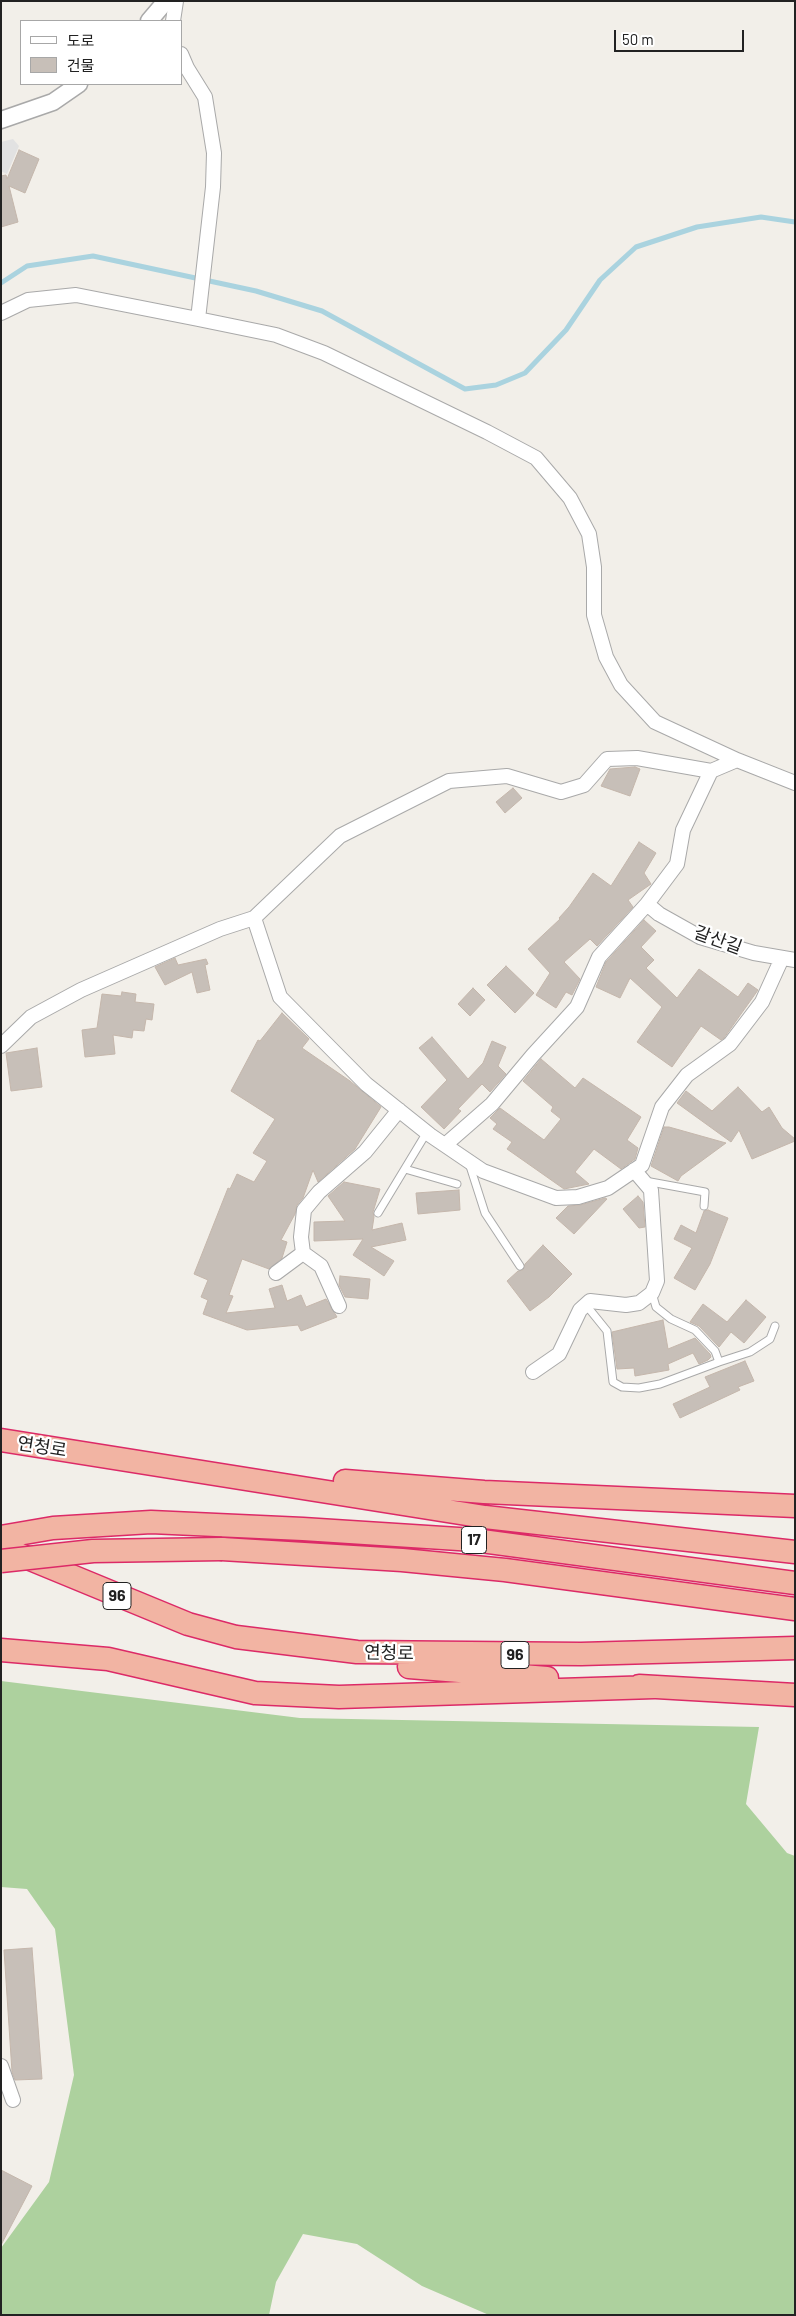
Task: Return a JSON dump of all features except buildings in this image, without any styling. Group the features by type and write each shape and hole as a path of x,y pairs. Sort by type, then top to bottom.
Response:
{"highway":[{"name":"연청로","path":"1,1440 485,1517 795,1552"},
{"path":"155,1464 484,1492 795,1506"},
{"name":"17","path":"1,1537 53,1528 151,1522 474,1540 795,1582"},
{"name":"연청로","path":"1,1546 188,1624 236,1636 358,1652 480,1655 795,1648"},
{"name":"17","path":"1,1561 93,1551 222,1549 402,1560 505,1570 795,1609"},
{"path":"236,1636 343,1660 654,1687 795,1695"},
{"path":"1,1650 108,1659 256,1693 339,1697 654,1687"}],"street":[{"path":"150,20 166,1"},
{"path":"173,20 176,1"},
{"path":"184,67 205,97 214,153 199,314"},
{"path":"1,120 53,102 78,85"},
{"path":"1,312 28,300 76,295 199,314 276,334 324,353 430,407 487,432 536,458 570,498 589,534 594,567 594,615 606,657 621,685 655,722 737,760 795,783"},
{"path":"1,1046 31,1017 80,990 220,929 254,918 340,836 449,781 507,776 561,792 584,785 607,759 637,758 711,771 737,760"},
{"path":"445,1145 492,1104 577,1007 599,958 647,904 676,864 683,830 711,771"},
{"name":"갈산길","path":"647,904 659,914 700,937 754,953 788,959"},
{"path":"254,918 280,996 366,1084 427,1132 483,1171 556,1198 578,1197 608,1188 638,1175 662,1107 687,1076 730,1044 762,1002 788,959"},
{"path":"339,1306 321,1266 303,1253 301,1237 304,1210 319,1192 365,1152 399,1110"},
{"path":"533,1372 559,1354 580,1310 590,1301 626,1305 639,1303 652,1293 657,1280 651,1190 638,1175"},
{"path":"276,1273 303,1253"},
{"path":"1,2066 13,2100"}],"lane":[{"path":"378,1213 427,1132"},
{"path":"468,1161 485,1213 520,1266"},
{"path":"405,1169 457,1184"},
{"path":"638,1175 705,1192 704,1206"},
{"path":"652,1293 656,1307 671,1319 695,1330 716,1351 719,1362"},
{"path":"586,1305 607,1331 613,1382 622,1387 639,1388 660,1384 750,1352 770,1339 775,1326"}],"green space":[{"path":"1,1681 300,1718 759,1727 746,1804 787,1853 795,1856 795,2315 489,2315 422,2286 357,2244 303,2234 276,2282 269,2315 1,2315 1,2248 49,2182 74,2075 55,1929 27,1889 1,1887"}],"shaded area":[{"path":"13,139 19,146 7,174 1,171 1,142"}],"waterway":[{"path":"1,283 27,266 93,256 256,291 322,311 465,389 496,385 525,373 566,330 600,280 636,247 697,227 761,217 795,222"}]}
